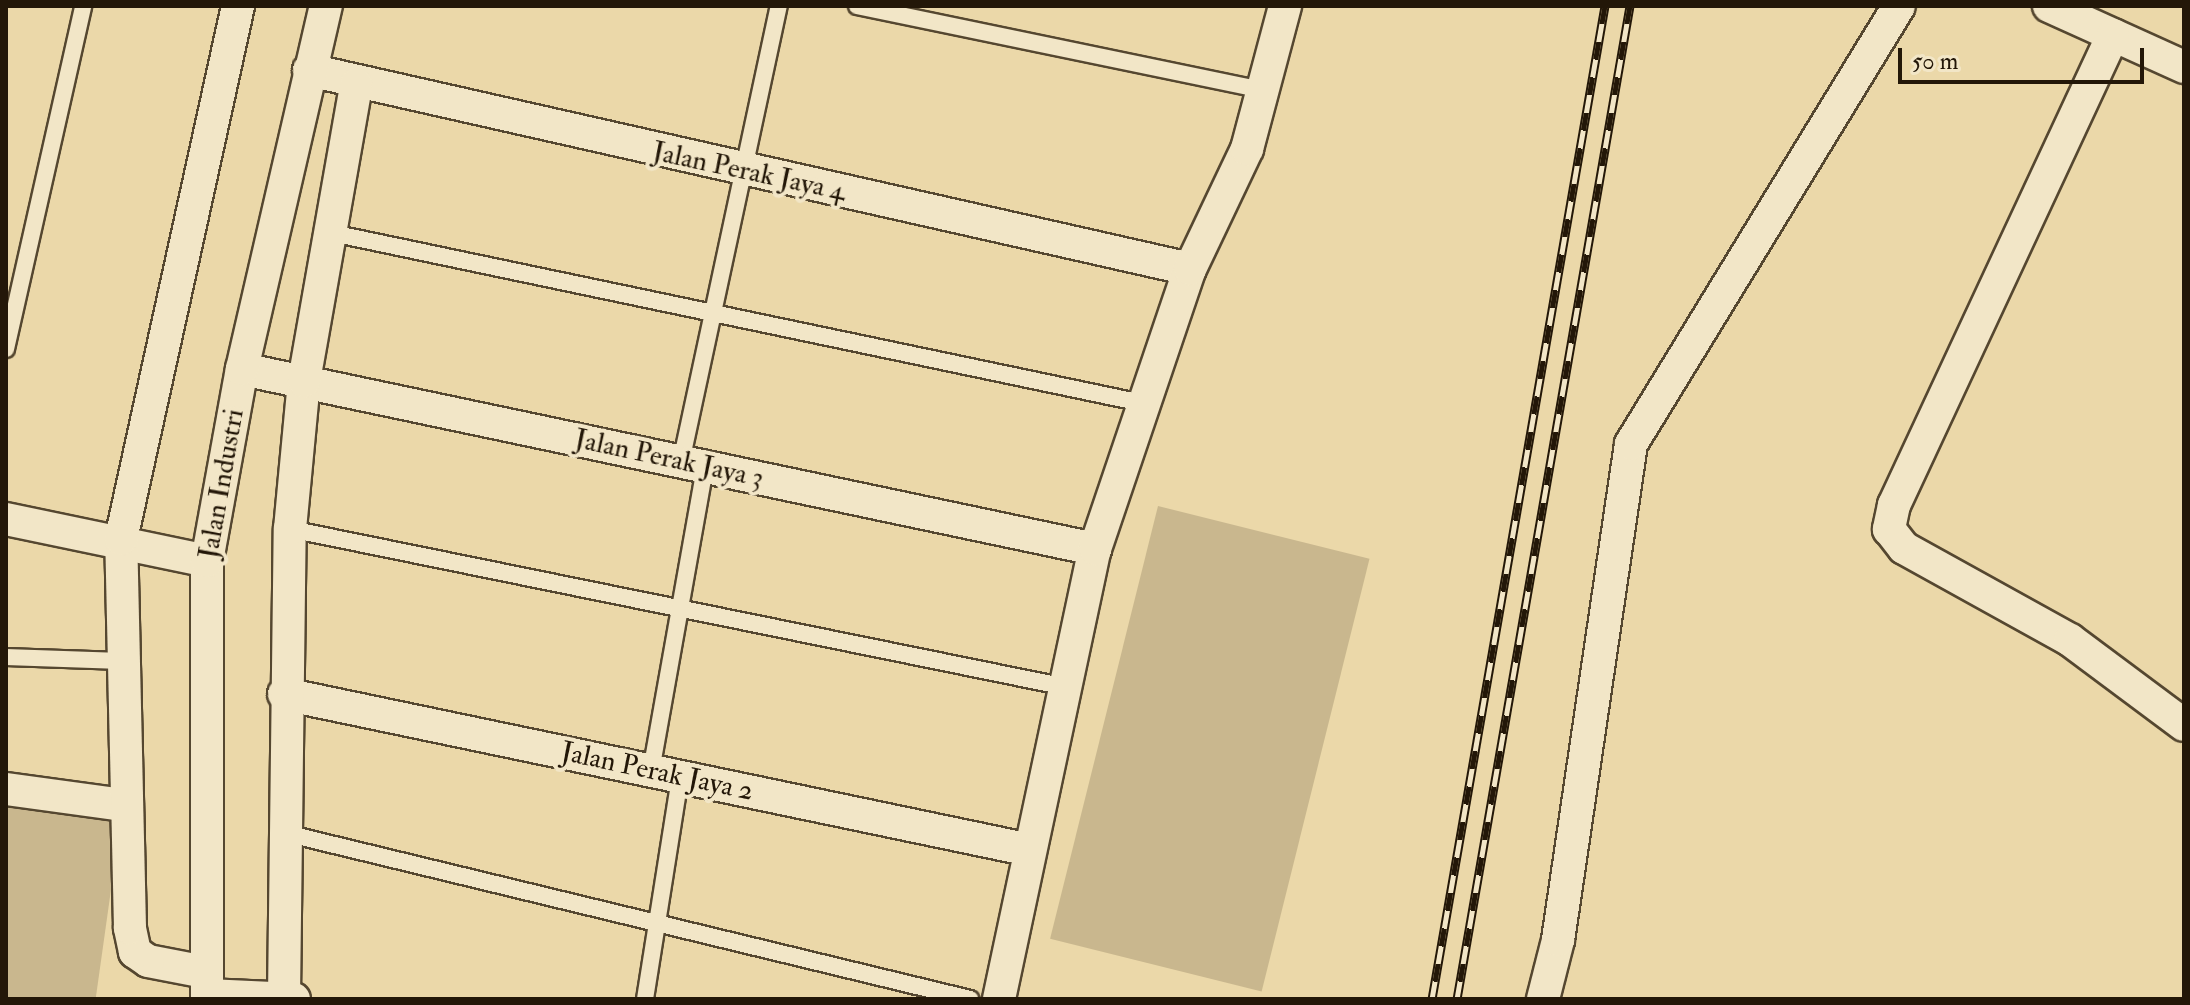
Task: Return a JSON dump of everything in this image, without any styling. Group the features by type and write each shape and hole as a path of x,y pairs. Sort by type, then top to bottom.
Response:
{"street":[{"path":"238,6 121,539 123,805 135,952 206,989 289,998 284,694 290,529 304,381 327,232 356,85"},
{"name":"Jalan Industri","path":"206,989 207,561 242,369 326,6"},
{"path":"999,999 1061,686 1095,549 1142,403 1190,269 1247,149 1285,6"},
{"path":"1543,999 1558,940 1631,444 1899,6"},
{"path":"2049,6 2184,67"},
{"path":"2113,35 1894,505 1889,529 1904,548 2070,640 2184,725"},
{"name":"Jalan Perak Jaya 4","path":"309,70 356,85 1190,269"},
{"name":"Jalan Perak Jaya 3","path":"242,369 1095,549"},
{"path":"6,519 121,539 207,561"},
{"name":"Jalan Perak Jaya 2","path":"284,694 1030,850"},
{"path":"6,789 123,805"}],"lane":[{"path":"6,349 83,6"},
{"path":"645,999 657,923 666,774 693,464 713,314 779,6"},
{"path":"857,6 1264,90"},
{"path":"327,232 1142,403"},
{"path":"290,529 1061,686"},
{"path":"6,657 121,661"},
{"path":"285,833 970,999"}],"shaded area":[{"path":"1158,506 1370,559 1262,991 1050,939"},
{"path":"6,789 123,805 96,999 6,999"}],"railway":[{"path":"1432,999 1605,6"},
{"path":"1457,999 1630,6"}]}
